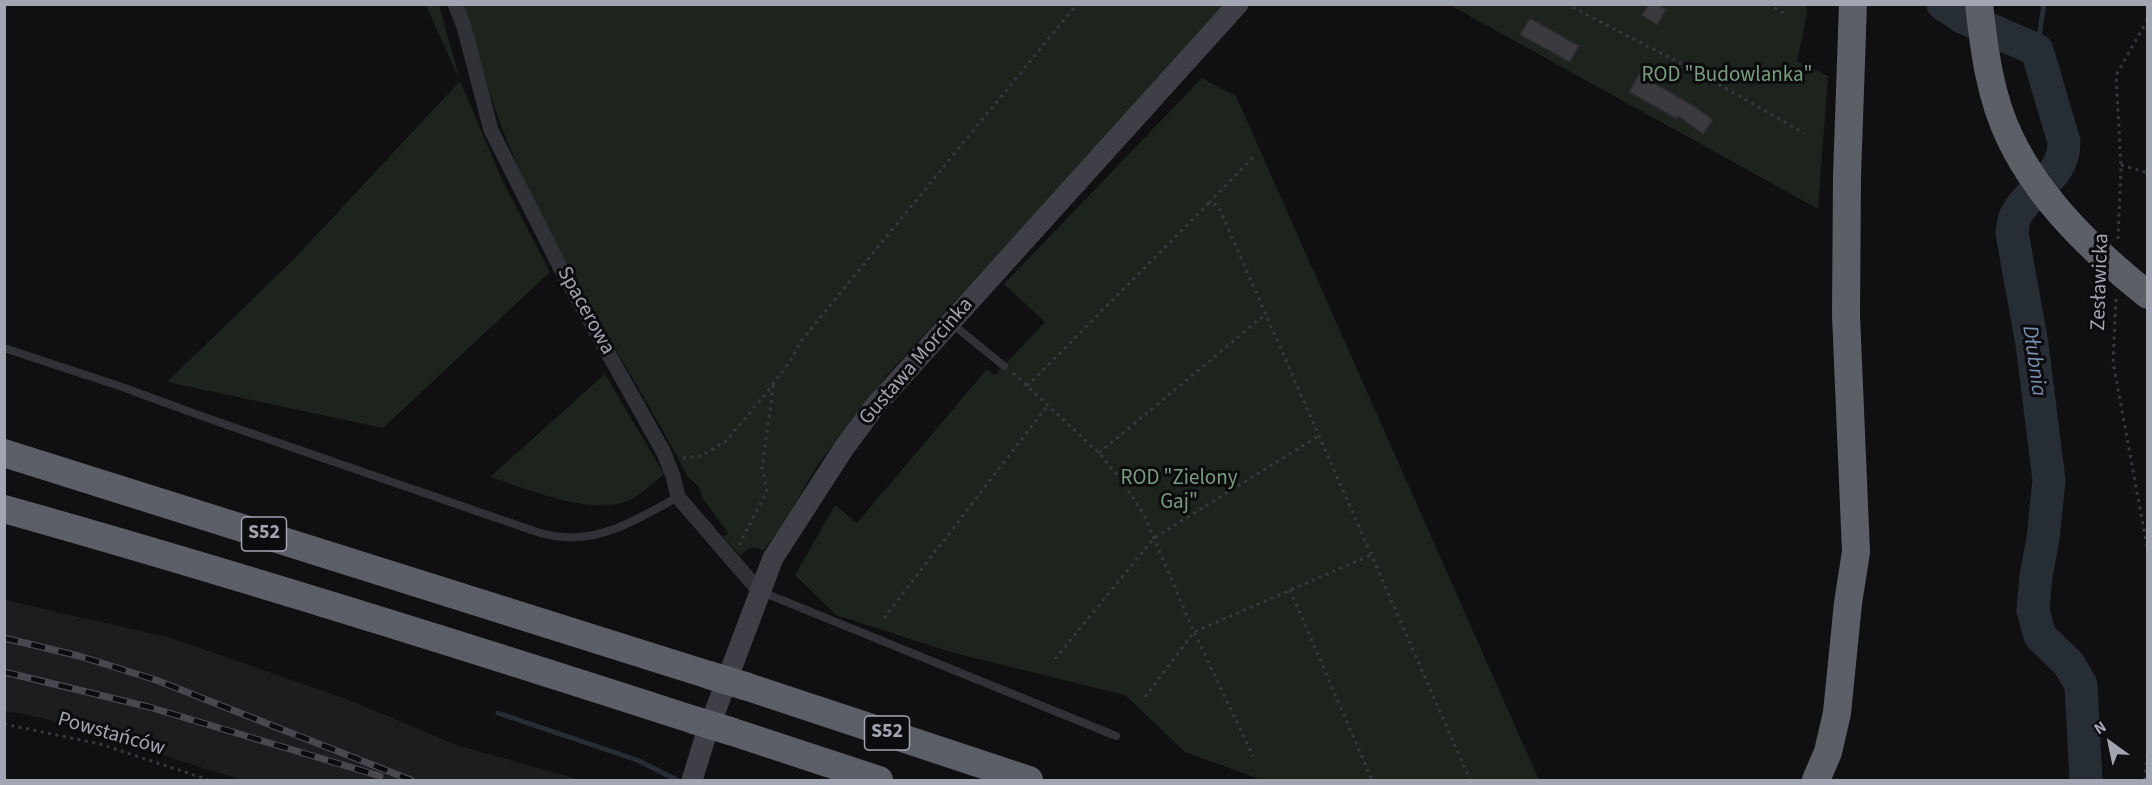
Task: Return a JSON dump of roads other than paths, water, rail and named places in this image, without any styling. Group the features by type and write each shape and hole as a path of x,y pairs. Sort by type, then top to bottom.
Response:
{"highway":[{"path":"1816,780 1827,752 1837,713 1848,603 1856,552 1846,315 1847,176 1853,4"},
{"path":"1979,4 1984,47 1993,92 2009,137 2035,181 2071,225 2108,264 2148,295"},
{"name":"S52","path":"4,453 745,686 1029,780"},
{"name":"S52","path":"4,509 504,658 879,780"}],"street":[{"name":"Spacerowa","path":"455,4 464,27 491,130 560,267 664,453 678,497 760,592"},
{"name":"Gustawa Morcinka","path":"692,780 705,738 773,558 844,448 875,406 1238,4"}],"lane":[{"path":"950,322 1004,366"},
{"path":"4,348 540,533 564,538 607,531 635,520 678,497"},
{"path":"760,592 1116,736"}],"waterway":[{"name":"Dłubnia","path":"1943,4 1964,18 2037,50 2064,142 2059,165 2046,182 2022,205 2015,217 2012,233 2032,344 2049,480 2033,610 2040,636 2069,664 2081,685 2086,780"},
{"path":"2037,50 2044,4"},
{"path":"498,713 637,760 677,780"}],"railway":[{"path":"4,638 79,656 156,680 411,780"},
{"path":"4,672 149,707 380,776"}],"park label":[{"name":"ROD \"Budowlanka\"","path":"1727,76"},
{"name":"ROD \"Zielony Gaj\"","path":"1179,491"}]}
